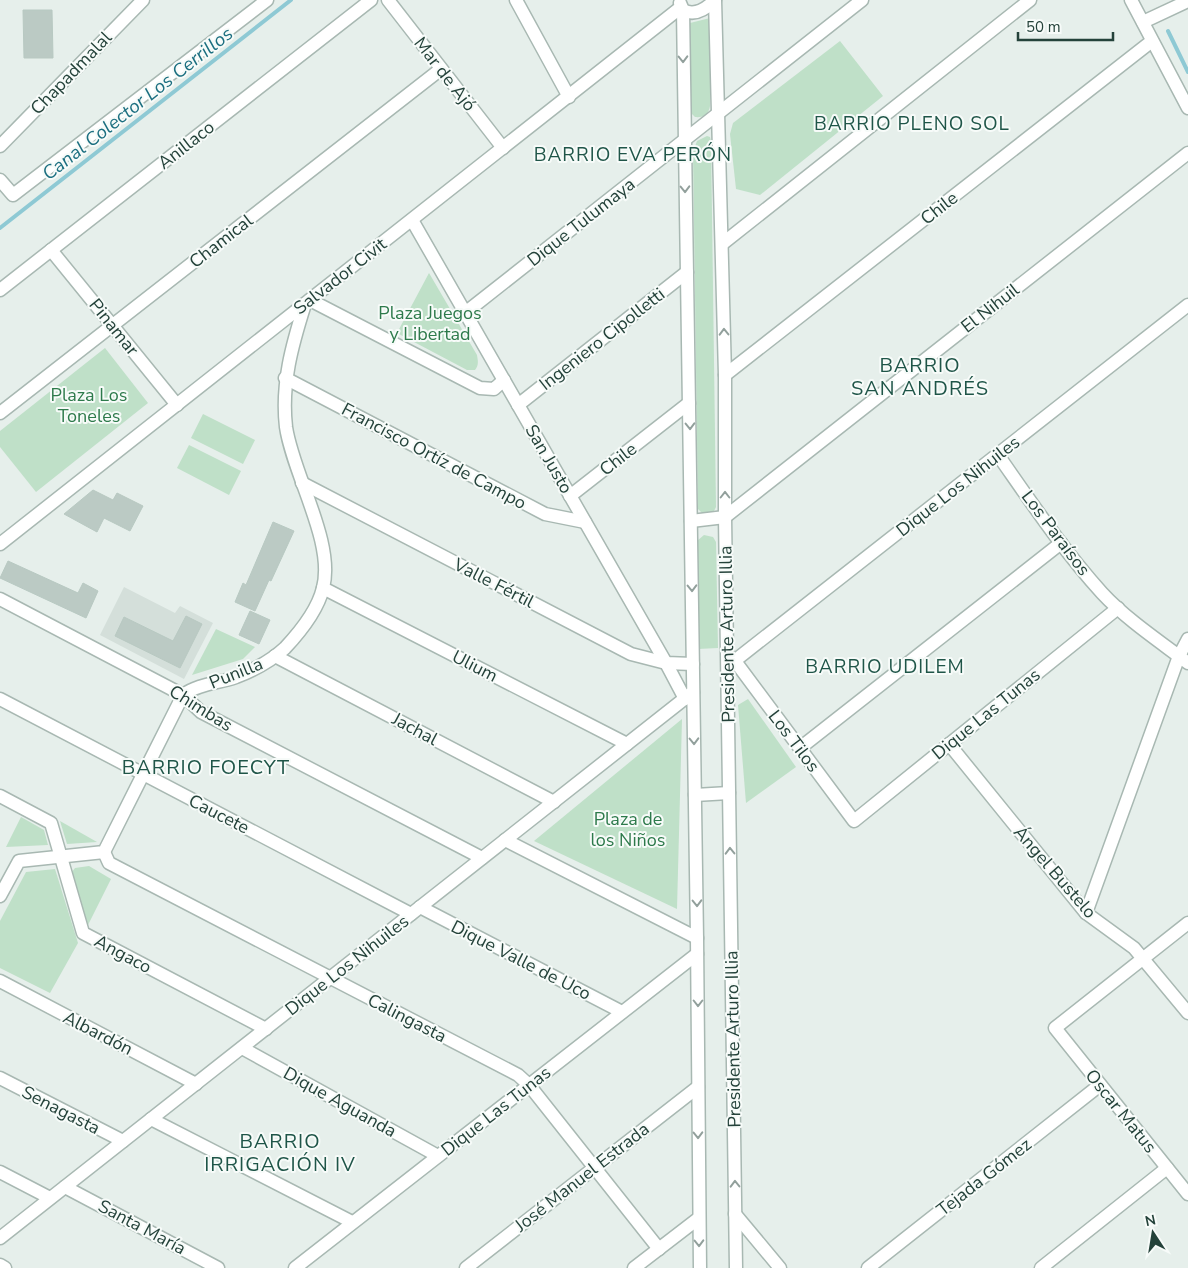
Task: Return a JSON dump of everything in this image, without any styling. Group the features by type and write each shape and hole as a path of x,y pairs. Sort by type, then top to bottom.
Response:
{"street":[{"name":"Chapadmalal","path":"0,146 143,0"},
{"path":"0,180 14,195 267,0"},
{"name":"Anillaco","path":"0,290 371,0"},
{"name":"Mar de Ajó","path":"388,0 504,148"},
{"path":"516,0 569,97"},
{"path":"681,6 686,13 695,13 709,6 715,0"},
{"name":"Presidente Arturo Illia","path":"715,0 725,376 725,517 731,663 729,793 736,1268"},
{"name":"Dique Tulumaya","path":"465,313 862,0"},
{"path":"722,244 1030,0"},
{"path":"1131,0 1188,108"},
{"path":"1142,22 1163,6 1188,2"},
{"name":"Salvador Civit","path":"0,544 569,97 681,6"},
{"name":"Presidente Arturo Illia","path":"681,6 690,403 693,664 689,695 695,795 700,1268"},
{"name":"Chile","path":"725,376 1152,41"},
{"name":"Chamical","path":"0,413 441,69"},
{"name":"El Nihuil","path":"725,517 1188,153"},
{"name":"San Justo","path":"412,220 666,663 689,695"},
{"name":"Pinamar","path":"51,250 178,405"},
{"name":"Ingeniero Cipolletti","path":"518,405 686,272"},
{"path":"307,302 480,388 494,389 504,380"},
{"name":"Punilla","path":"183,695 203,686 236,677 255,669 275,656 285,648 303,626 314,609 323,588 325,571 320,540 316,521 291,453 286,427 284,399 290,355 307,302"},
{"name":"Dique Los Nihuiles","path":"731,663 998,456 1188,305"},
{"name":"Francisco Ortíz de Campo","path":"286,378 545,514 585,522"},
{"name":"Chile","path":"570,496 690,403"},
{"name":"Los Paraísos","path":"998,456 1061,544 1103,593 1118,608 1183,659"},
{"name":"Valle Fértil","path":"302,483 631,654 666,663 693,664"},
{"path":"691,521 725,517"},
{"path":"800,748 1061,544"},
{"name":"Ulium","path":"323,588 627,744"},
{"name":"Chimbas","path":"0,599 183,695 201,712 482,858"},
{"name":"Dique Las Tunas","path":"854,821 1118,608"},
{"path":"1086,913 1183,659 1188,639"},
{"name":"Jachal","path":"275,656 554,802"},
{"name":"Los Tilos","path":"731,663 800,748 854,821"},
{"path":"1,892 19,861 104,852 183,695"},
{"name":"Dique Los Nihuiles","path":"0,1238 689,695"},
{"name":"Caucete","path":"0,699 144,775 416,911"},
{"name":"Ángel Bustelo","path":"949,744 1086,913 1134,948 1188,1013"},
{"path":"695,795 729,793"},
{"name":"Angaco","path":"0,796 51,823 83,933 266,1029"},
{"path":"505,840 697,938"},
{"name":"Calingasta","path":"104,852 109,864 518,1075 529,1084 659,1249"},
{"name":"Dique Valle de Uco","path":"416,911 622,1012"},
{"path":"1143,958 1188,923"},
{"name":"Dique Las Tunas","path":"294,1268 698,954"},
{"name":"Oscar Matus","path":"1143,958 1055,1028 1188,1194"},
{"name":"Albardón","path":"0,982 196,1084"},
{"name":"Dique Aguanda","path":"242,1048 438,1156"},
{"name":"Senagasta","path":"0,1078 123,1141"},
{"name":"José Manuel Estrada","path":"466,1268 698,1086"},
{"name":"Tejada Gómez","path":"868,1268 1100,1086"},
{"path":"151,1119 352,1222"},
{"path":"1041,1268 1167,1168"},
{"path":"0,1172 50,1198"},
{"name":"Santa María","path":"65,1187 218,1268"},
{"path":"735,1214 780,1268"},
{"path":"634,1268 699,1218"},
{"path":"0,1265 5,1268"}],"shaded area":[{"path":"124,587 175,613 180,606 213,623 184,679 100,635"}],"green space":[{"path":"710,18 710,106 705,115 695,117 691,113 690,23"},
{"path":"840,41 883,96 760,195 736,189 730,134 733,123"},
{"path":"707,136 710,137 711,141 716,507 713,513 703,514 698,509 693,152 697,141"},
{"name":"Plaza Juegos y Libertad","path":"429,273 477,355 478,365 475,370 467,370 397,333"},
{"name":"Plaza Los Toneles","path":"105,348 148,403 36,492 0,447 0,431"},
{"path":"203,414 255,440 243,464 191,438"},
{"path":"189,445 241,471 229,495 177,468"},
{"path":"704,535 713,537 716,542 718,648 698,649 697,541"},
{"path":"216,629 255,647 243,659 192,675"},
{"path":"748,699 796,767 746,803 738,705"},
{"name":"Plaza de los Niños","path":"682,719 677,909 534,841"},
{"path":"21,817 44,830 48,845 6,847"},
{"path":"60,821 97,842 67,844"},
{"path":"89,866 111,879 88,925 72,872 75,868"},
{"path":"55,869 78,943 50,993 0,968 0,921 26,872"}],"building":[{"path":"23,10 52,10 53,58 24,58"},
{"path":"93,490 113,500 117,493 143,506 130,531 104,518 97,532 64,514"},
{"path":"273,522 294,531 255,611 235,602 243,583 246,585"},
{"path":"8,561 78,593 83,583 98,591 86,618 0,578"},
{"path":"250,611 270,620 259,644 239,635"},
{"path":"186,616 202,624 180,668 115,636 124,617 173,641"}],"waterway":[{"name":"Canal Colector Los Cerrillos","path":"0,228 291,0"},
{"path":"1168,31 1188,72"}],"district":[{"name":"BARRIO PLENO SOL","path":"912,123"},
{"name":"BARRIO EVA PERÓN","path":"633,154"},
{"name":"BARRIO SAN ANDRÉS","path":"920,376"},
{"name":"BARRIO UDILEM","path":"885,666"},
{"name":"BARRIO FOECYT","path":"206,767"},
{"name":"BARRIO IRRIGACIÓN IV","path":"280,1152"}]}
